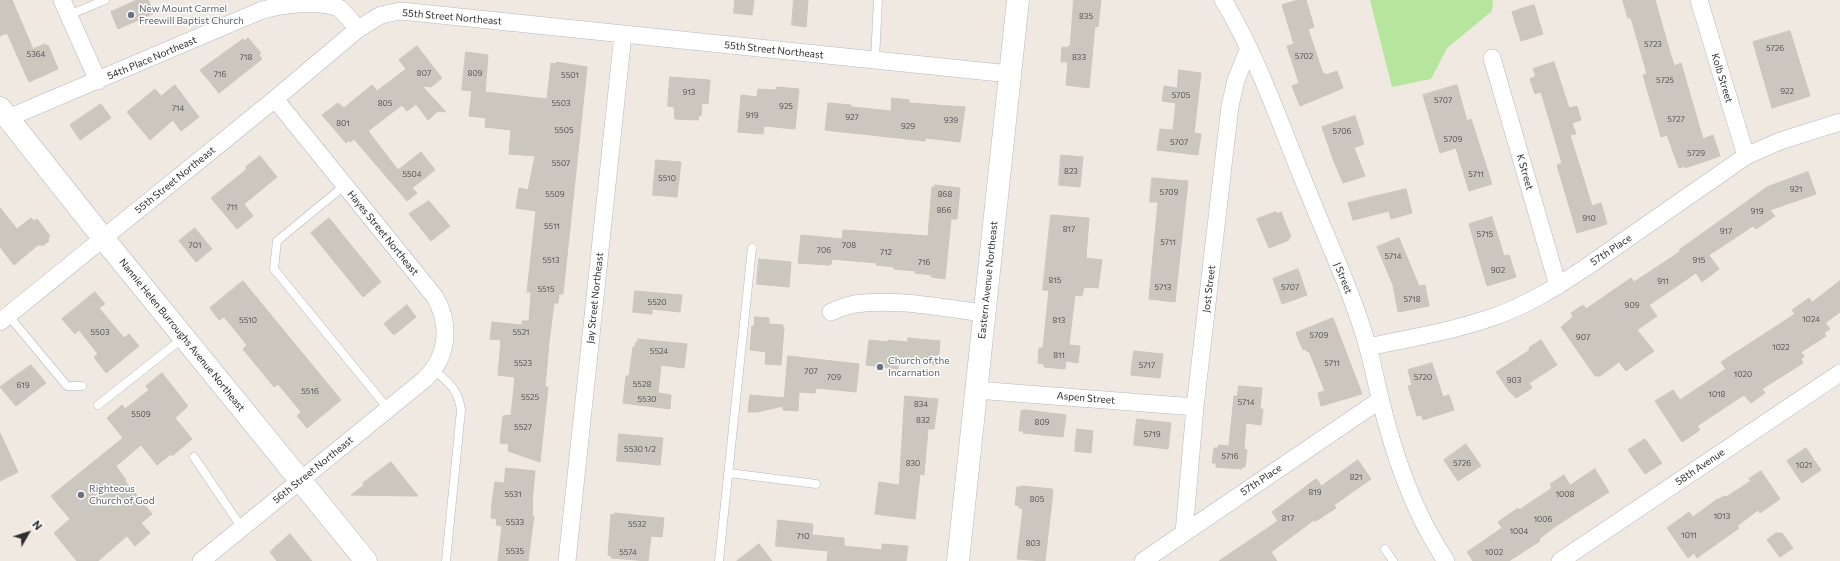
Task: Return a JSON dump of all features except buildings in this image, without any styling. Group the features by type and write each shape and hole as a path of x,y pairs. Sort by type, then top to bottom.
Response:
{"main road":[{"name":"Eastern Avenue Northeast","path":"958,561 1018,0"},
{"name":"Nannie Helen Burroughs Avenue Northeast","path":"3,115 366,561"}],"street":[{"name":"J Street","path":"1223,0 1249,48 1351,298 1368,347 1380,400 1410,495 1424,527 1446,561"},
{"name":"Kolb Street","path":"1699,0 1746,156"},
{"name":"54th Place Northeast","path":"3,115 98,81 258,5 294,2 327,2 340,8 358,29"},
{"name":"55th Street Northeast","path":"4,319 275,99 358,29 381,15 400,11 411,6 623,34 1010,74"},
{"path":"65,7 98,81"},
{"name":"Jay Street Northeast","path":"567,561 623,34"},
{"name":"Jost Street","path":"1184,533 1195,407 1230,106 1236,80 1249,48"},
{"name":"K Street","path":"1492,58 1558,286"},
{"name":"Hayes Street Northeast","path":"275,99 435,297 440,306 445,322 446,335 442,352 429,374"},
{"name":"57th Place","path":"1368,347 1494,317 1558,286 1607,254 1746,156 1780,141 1840,122"},
{"path":"831,312 853,304 877,302 900,303 984,314"},
{"name":"58th Avenue","path":"1560,561 1840,373"},
{"name":"56th Street Northeast","path":"201,561 389,410 429,374"},
{"name":"Aspen Street","path":"976,390 1195,407"},
{"name":"57th Place","path":"1143,561 1380,400"}],"lane":[{"path":"65,7 105,0"},
{"path":"874,60 878,0"},
{"path":"344,186 277,241 274,269 389,410"},
{"path":"719,561 752,248"},
{"path":"4,319 67,386 82,386"},
{"path":"98,405 184,337"},
{"path":"429,374 449,383 459,396 461,410 446,561"},
{"path":"194,457 242,528"},
{"path":"729,473 816,484"},
{"path":"1385,549 1393,561"}],"green space":[{"path":"1370,0 1493,0 1492,11 1447,48 1431,79 1392,87"}],"place":[{"name":"New Mount Carmel Freewill Baptist Church","path":"131,15"},
{"name":"Church of the Incarnation","path":"880,367"},
{"name":"Righteous Church of God","path":"81,495"}]}
